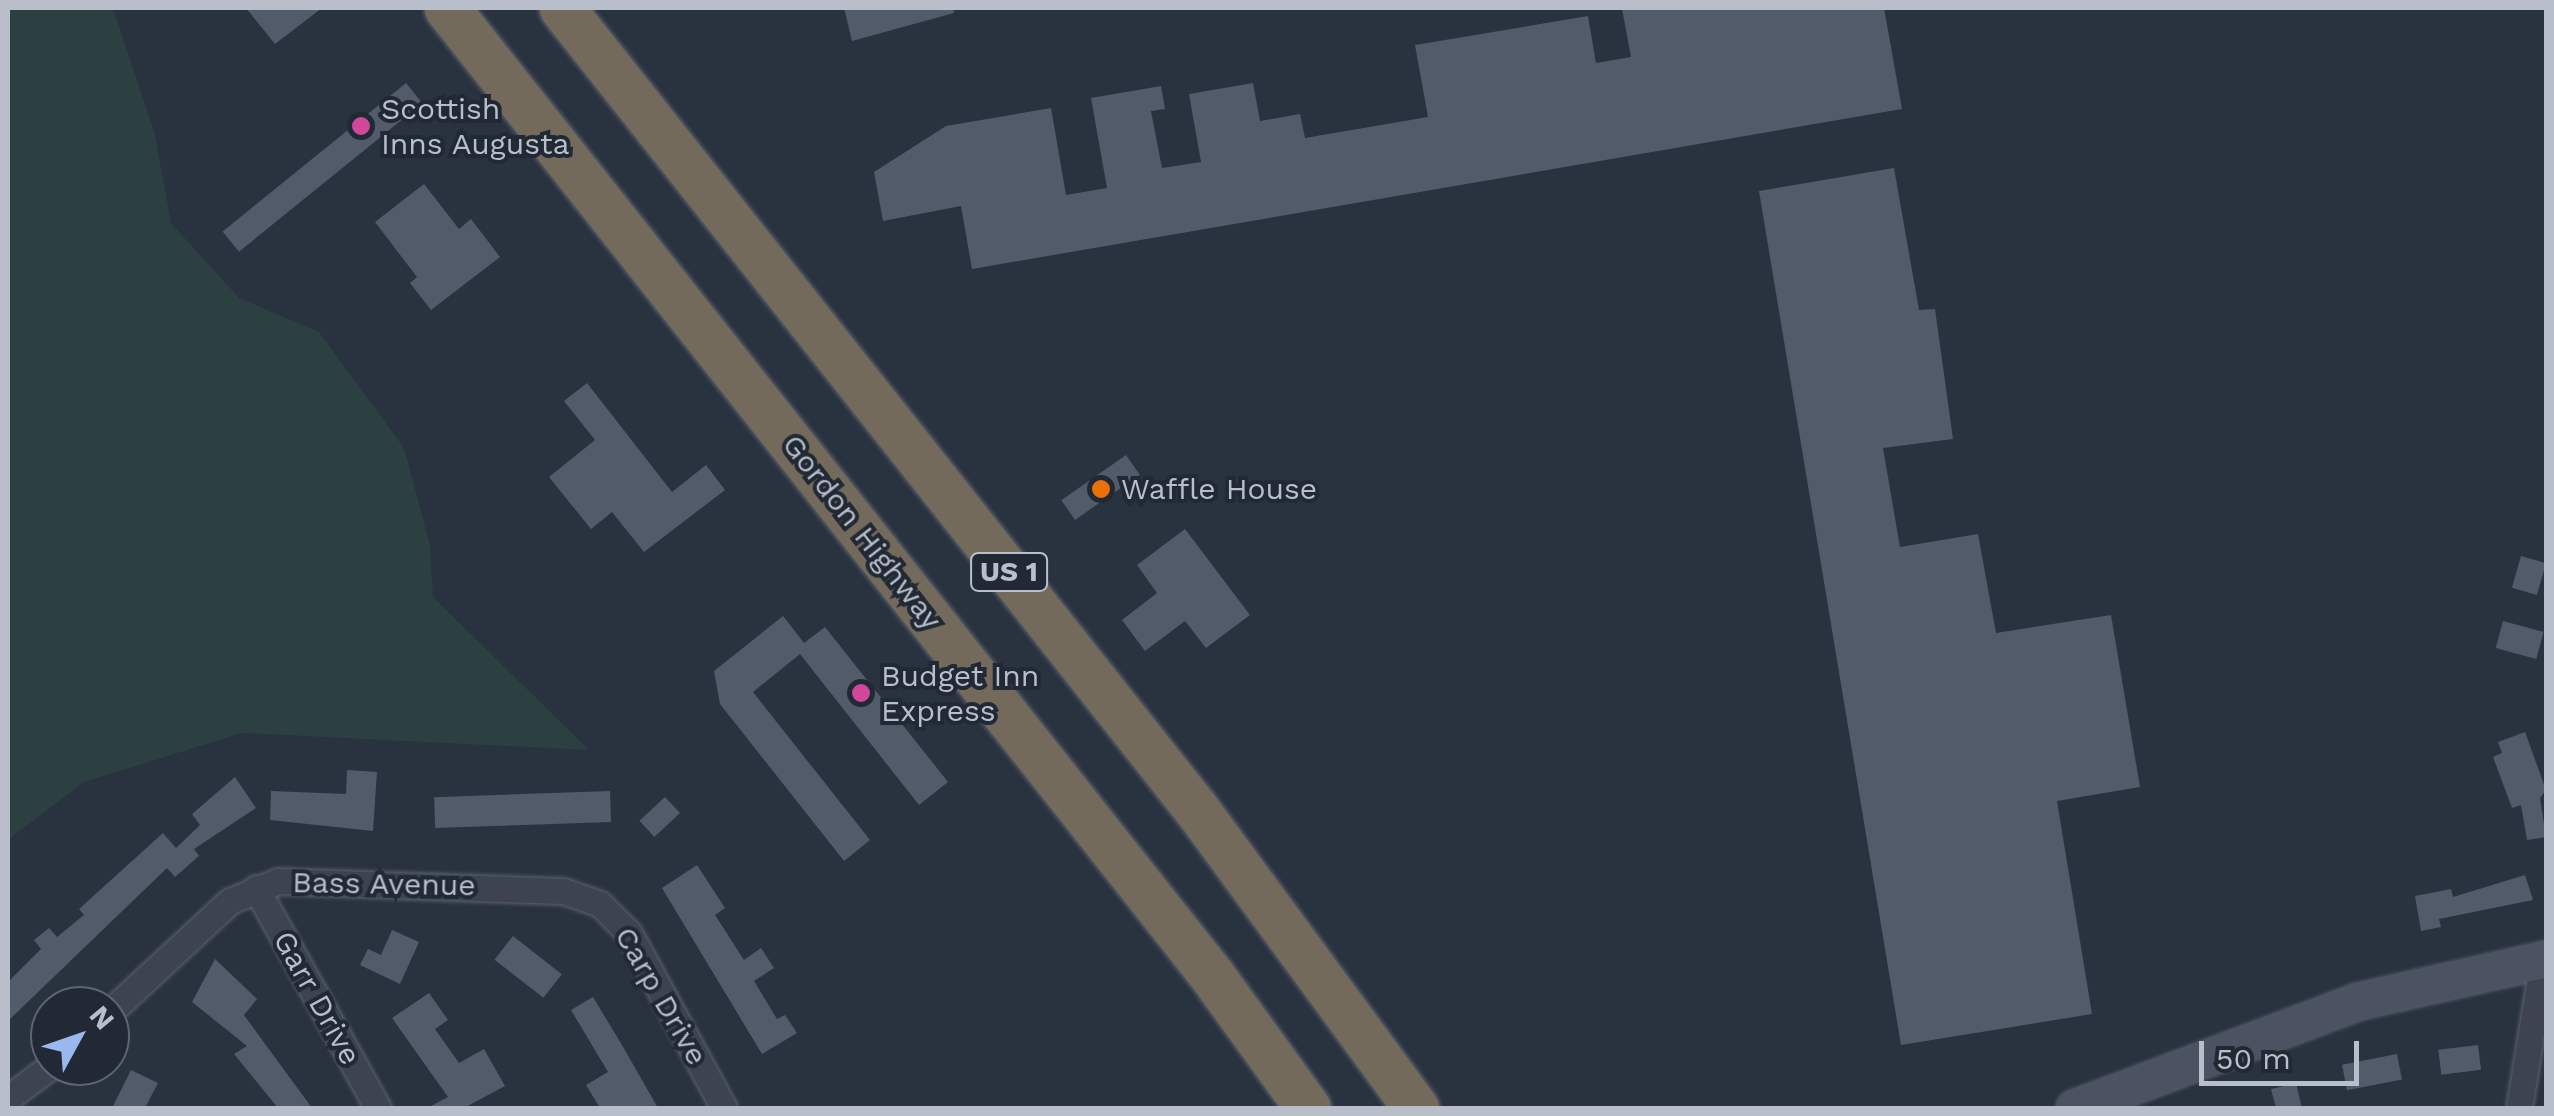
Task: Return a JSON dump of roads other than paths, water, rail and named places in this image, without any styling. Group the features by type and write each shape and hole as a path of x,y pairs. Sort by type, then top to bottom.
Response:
{"highway":[{"name":"Gordon Highway","path":"447,8 1213,976 1308,1108"},
{"name":"US 1","path":"562,8 1234,857 1416,1108"}],"street":[{"name":"Bass Avenue","path":"130,994 230,901 256,888 313,878 584,896"},
{"name":"Garr Drive","path":"256,888 378,1108"},
{"name":"Carp Drive","path":"584,896 628,933 724,1108"},
{"path":"2074,1108 2358,1001 2545,959 2520,1108"}],"place":[{"name":"Scottish Inns Augusta","path":"361,126"},
{"name":"Waffle House","path":"1101,489"},
{"name":"Budget Inn Express","path":"861,693"}]}
